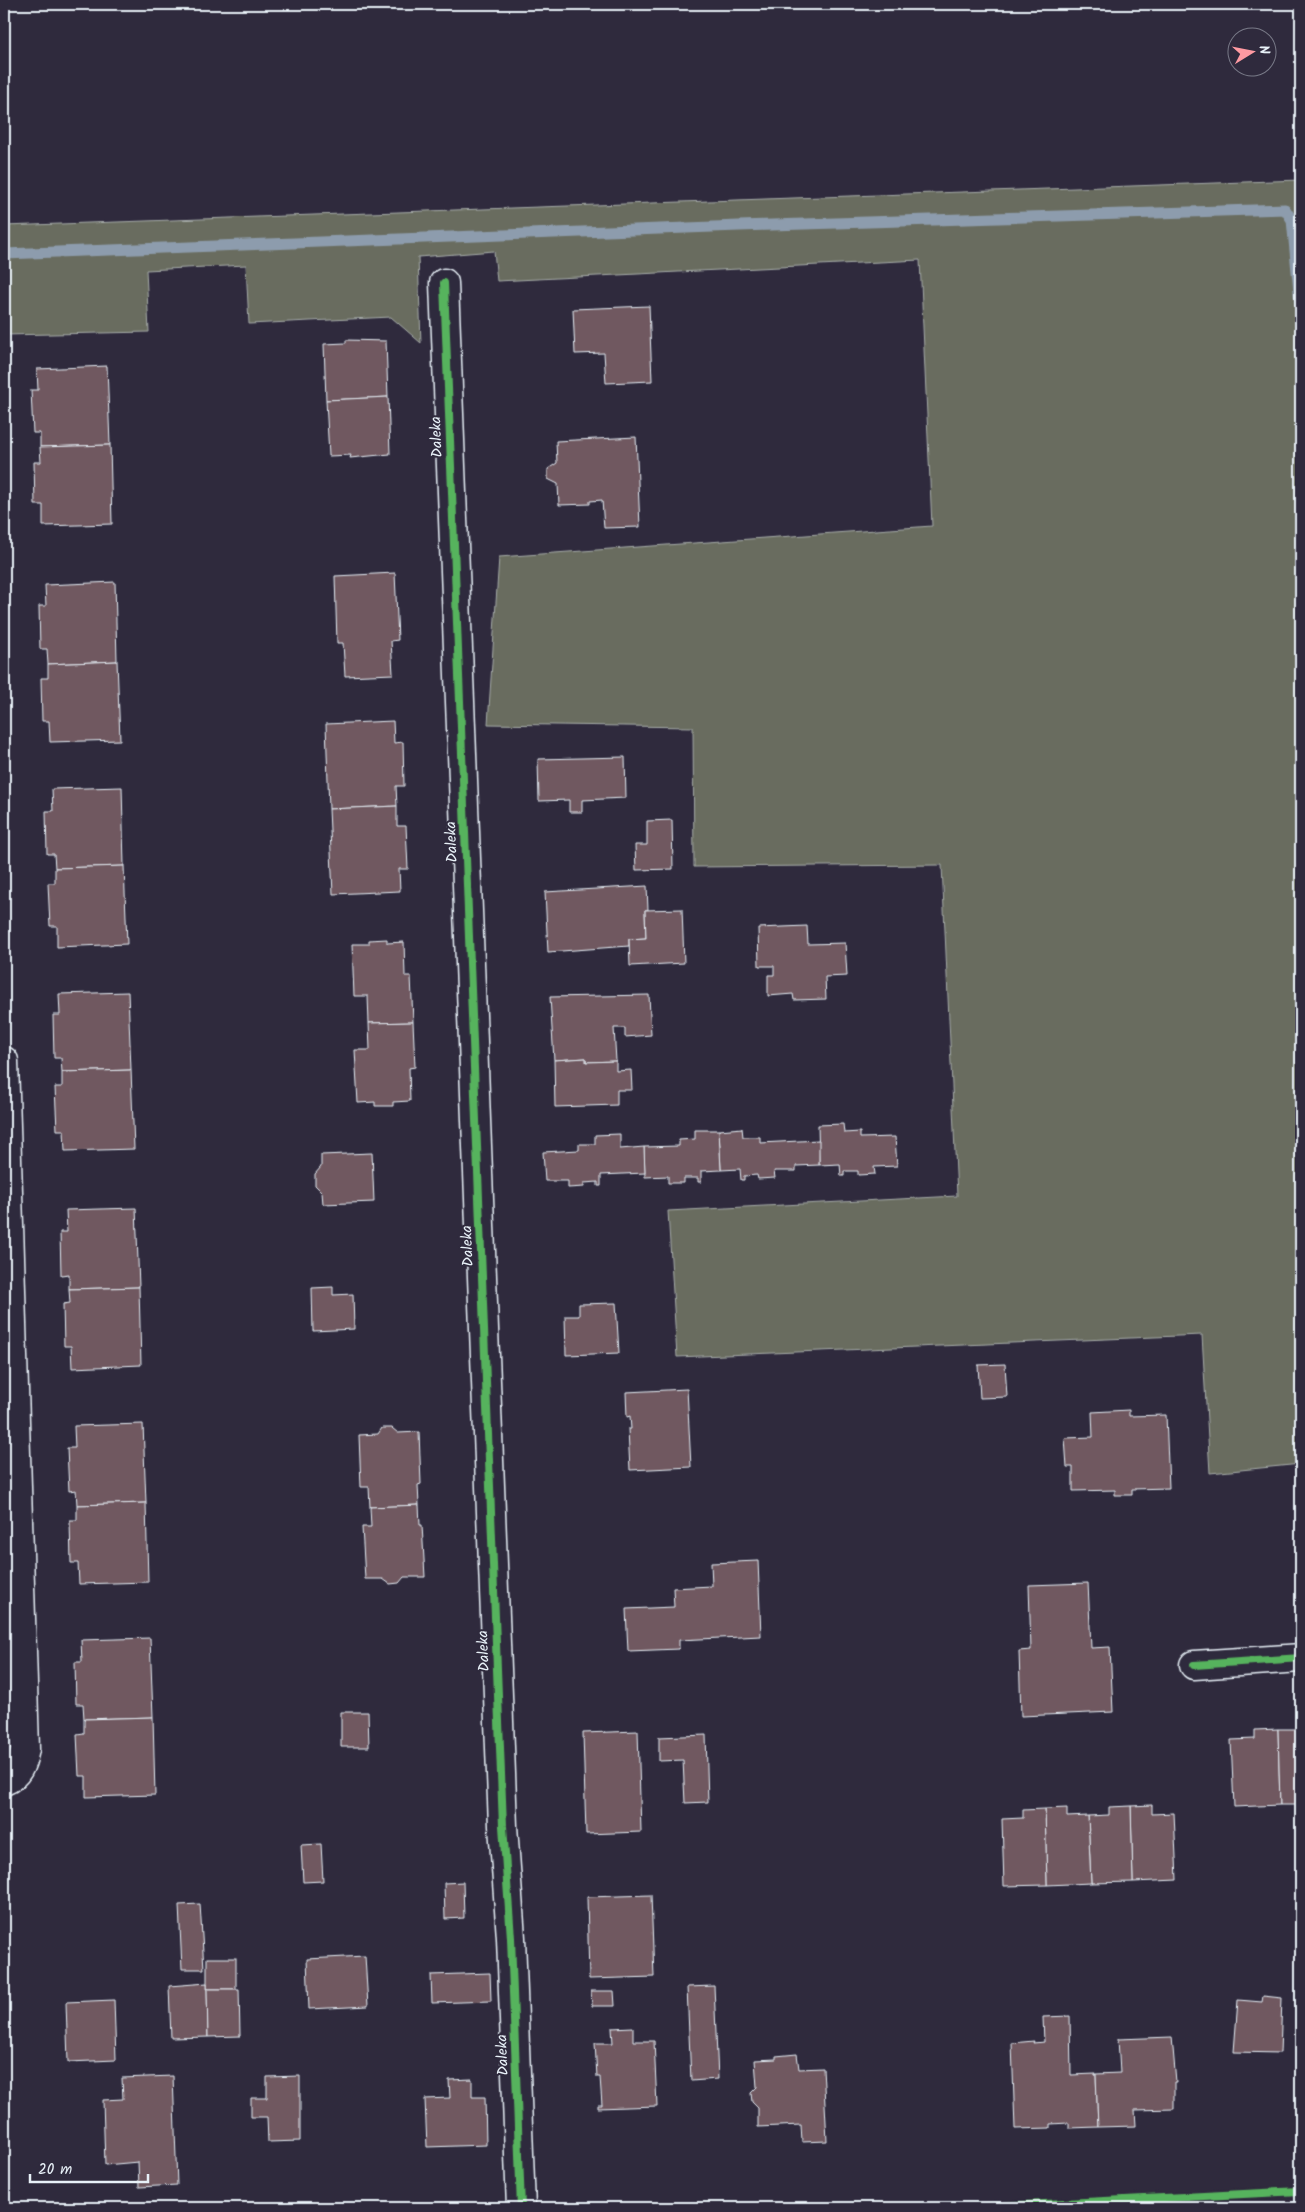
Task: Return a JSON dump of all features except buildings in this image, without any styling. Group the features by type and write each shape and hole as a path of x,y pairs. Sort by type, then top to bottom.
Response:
{"street":[{"name":"Daleka","path":"444,283 502,1806 511,1938 521,2208"},
{"path":"4,1061 26,1749 22,1766 11,1778 4,1781"},
{"path":"1194,1665 1301,1658"}],"green space":[{"path":"1301,180 1301,1464 1210,1473 1202,1335 677,1357 668,1211 957,1196 942,865 694,867 693,727 488,724 499,557 932,526 920,260 497,281 494,251 418,257 421,343 391,317 249,324 246,265 146,270 149,332 4,335 4,226"}],"waterway":[{"path":"4,254 739,226 1285,209 1292,220 1301,313"}],"cycle path":[{"path":"444,283 503,1826 511,1938 521,2208"},
{"path":"1194,1665 1301,1658"},
{"path":"963,2208 1301,2191"}]}
